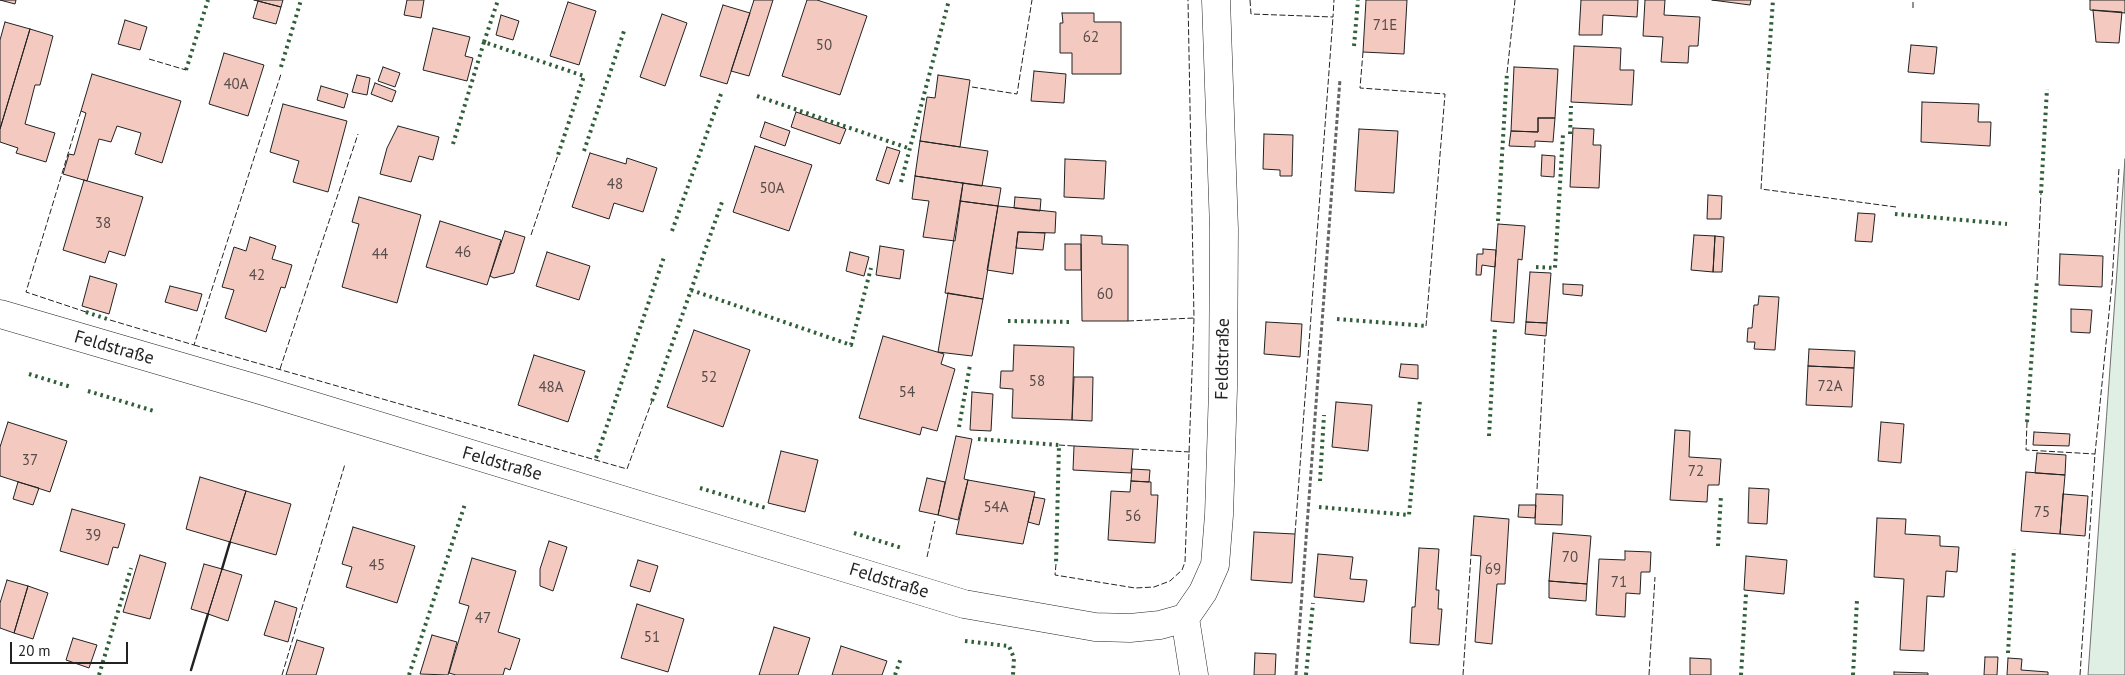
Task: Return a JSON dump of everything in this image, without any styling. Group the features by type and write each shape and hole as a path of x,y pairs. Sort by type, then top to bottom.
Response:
{"street":[{"name":"Feldstraße","path":"0,314 278,396 964,604 1095,627 1130,628 1160,625 1185,618 1203,592 1215,565 1219,515 1223,389 1224,230 1216,0"},
{"path":"1185,618 1194,675"}],"path":[{"path":"1296,675 1340,79"}],"green space":[{"path":"2125,159 2125,675 2088,675"}],"building":[{"path":"0,0 16,0 15,4"},
{"path":"254,0 283,0 281,7"},
{"path":"407,0 424,0 421,18 404,15"},
{"path":"754,0 773,0 749,76 731,71"},
{"path":"807,0 817,0 867,16 840,95 782,76"},
{"path":"1366,0 1407,0 1404,54 1363,52"},
{"path":"1581,0 1638,0 1637,17 1603,15 1602,35 1579,35"},
{"path":"1645,0 1665,0 1664,15 1700,17 1698,46 1689,46 1688,63 1661,62 1663,37 1643,36"},
{"path":"1712,0 1751,0 1750,5"},
{"path":"2090,0 2125,0 2125,13 2090,10"},
{"path":"258,1 281,7 276,24 253,18"},
{"path":"568,2 596,11 579,65 550,56"},
{"path":"723,5 750,13 727,84 700,76"},
{"path":"2093,10 2122,12 2119,43 2096,42"},
{"path":"1062,13 1094,13 1094,22 1121,22 1121,74 1072,74 1072,53 1060,53"},
{"path":"662,14 687,23 665,86 640,77"},
{"path":"501,15 519,21 513,40 496,35"},
{"path":"125,20 147,27 140,50 118,44"},
{"path":"5,22 30,29 0,129 0,40"},
{"path":"433,28 470,37 465,56 473,58 467,81 423,70"},
{"path":"30,29 53,36 40,85 35,85 25,124 55,133 46,162 16,153 18,148 0,142 0,129"},
{"path":"1911,45 1937,47 1934,74 1908,72"},
{"path":"1574,46 1621,48 1620,70 1634,70 1632,105 1571,102"},
{"path":"224,53 264,65 248,116 209,104"},
{"path":"383,67 400,73 395,87 378,81"},
{"path":"1514,67 1558,69 1555,118 1538,118 1538,132 1511,131"},
{"path":"1034,71 1066,74 1064,103 1031,101"},
{"path":"92,74 181,101 162,163 135,154 141,133 117,126 111,142 99,139 87,181 63,174 69,154 74,155 86,113 81,111"},
{"path":"357,75 370,78 367,95 352,92"},
{"path":"938,75 970,80 960,147 920,141 927,97 935,98"},
{"path":"375,83 396,91 392,102 371,94"},
{"path":"321,86 348,94 344,108 317,100"},
{"path":"1922,102 1979,104 1978,122 1991,122 1990,146 1921,142"},
{"path":"283,104 347,121 328,192 293,182 299,161 270,152"},
{"path":"796,112 846,129 840,144 791,127"},
{"path":"1538,118 1555,118 1553,142 1535,141 1535,147 1509,146 1511,131 1538,132"},
{"path":"765,122 790,131 785,146 760,137"},
{"path":"398,126 439,137 433,160 419,156 411,182 380,174 387,148"},
{"path":"1573,128 1594,129 1593,145 1601,145 1599,188 1570,187"},
{"path":"1359,129 1398,131 1394,193 1355,191"},
{"path":"1264,134 1293,135 1292,176 1280,176 1280,170 1263,169"},
{"path":"920,141 988,151 982,186 915,176"},
{"path":"755,146 812,165 789,231 733,212"},
{"path":"887,147 900,151 889,184 876,180"},
{"path":"590,153 626,164 627,158 657,168 643,212 614,203 609,219 572,207"},
{"path":"1542,155 1555,156 1554,177 1541,176"},
{"path":"1065,159 1106,161 1104,199 1064,197"},
{"path":"915,176 963,183 955,241 923,237 929,201 912,199"},
{"path":"84,180 143,197 125,256 109,251 105,263 63,250"},
{"path":"963,183 1001,188 998,206 960,201"},
{"path":"1708,195 1722,196 1721,219 1707,219"},
{"path":"359,197 421,215 397,303 342,287 359,224 352,222"},
{"path":"1015,197 1041,199 1040,211 1014,208"},
{"path":"960,201 998,206 983,299 945,293"},
{"path":"998,206 1056,212 1055,233 1018,232 1013,274 987,270"},
{"path":"1858,213 1875,214 1872,242 1855,241"},
{"path":"440,221 501,240 487,285 426,267"},
{"path":"1498,224 1525,226 1522,260 1518,259 1514,323 1491,321"},
{"path":"505,231 525,237 514,273 494,278 490,276"},
{"path":"1018,232 1045,233 1043,250 1016,248"},
{"path":"1081,235 1102,236 1102,244 1128,245 1128,321 1082,321"},
{"path":"1694,235 1715,236 1713,272 1691,270"},
{"path":"1715,236 1724,237 1722,272 1713,272"},
{"path":"250,237 276,246 272,259 292,265 285,288 281,287 266,332 225,318 234,290 222,287 234,247 246,251"},
{"path":"1065,244 1081,244 1081,270 1065,270"},
{"path":"880,246 904,250 900,279 876,275"},
{"path":"1483,249 1496,250 1495,267 1482,265 1481,275 1476,275 1477,254 1483,254"},
{"path":"547,252 590,266 579,300 536,286"},
{"path":"850,252 869,257 864,276 846,271"},
{"path":"2060,254 2103,256 2102,287 2059,285"},
{"path":"1530,272 1551,273 1547,323 1526,322"},
{"path":"90,276 117,284 109,314 82,306"},
{"path":"1563,284 1583,285 1582,296 1563,294"},
{"path":"170,286 202,294 197,311 165,302"},
{"path":"948,293 983,299 972,356 938,352"},
{"path":"1759,296 1779,297 1775,350 1754,349 1755,342 1747,342 1748,328 1752,328 1754,305 1758,305"},
{"path":"2071,309 2092,310 2090,333 2071,332"},
{"path":"1266,322 1302,324 1300,357 1264,354"},
{"path":"1526,322 1547,323 1546,336 1525,334"},
{"path":"694,330 750,350 723,427 667,407"},
{"path":"883,336 944,354 941,364 955,369 937,431 922,427 920,435 859,418"},
{"path":"1014,345 1074,347 1072,420 1012,418 1013,389 1000,388 1001,371 1013,371"},
{"path":"1809,349 1855,351 1854,368 1808,366"},
{"path":"534,355 585,371 568,422 518,405"},
{"path":"1401,364 1418,365 1418,379 1399,377"},
{"path":"1808,366 1854,368 1852,407 1806,405"},
{"path":"1074,377 1093,377 1092,421 1072,420"},
{"path":"972,392 993,394 991,431 970,430"},
{"path":"1336,402 1372,405 1368,451 1332,447"},
{"path":"8,422 67,441 50,492 0,476 0,447"},
{"path":"1881,422 1904,424 1901,463 1878,461"},
{"path":"1675,430 1690,431 1689,457 1721,459 1719,485 1708,485 1707,502 1670,500"},
{"path":"2034,432 2070,434 2069,446 2033,445"},
{"path":"956,436 972,439 964,479 968,480 958,520 938,515"},
{"path":"1074,446 1133,449 1131,473 1073,470"},
{"path":"781,451 818,460 805,512 768,503"},
{"path":"2037,453 2066,455 2065,475 2035,473"},
{"path":"1132,469 1150,470 1149,482 1131,481"},
{"path":"2026,472 2065,475 2060,534 2021,531"},
{"path":"200,477 246,491 230,542 186,529"},
{"path":"927,478 945,482 938,515 919,511"},
{"path":"968,480 1035,492 1023,544 956,534"},
{"path":"1131,481 1151,482 1151,495 1158,495 1155,543 1108,540 1111,491 1130,492"},
{"path":"18,482 39,488 33,505 13,499"},
{"path":"1749,488 1769,489 1767,524 1748,523"},
{"path":"246,491 291,504 276,555 230,542"},
{"path":"1536,494 1563,495 1562,525 1535,524"},
{"path":"2063,494 2088,496 2085,536 2060,534"},
{"path":"1034,497 1045,499 1039,525 1028,522"},
{"path":"1519,505 1536,505 1535,518 1518,517"},
{"path":"72,509 125,524 118,548 113,547 108,565 60,551"},
{"path":"1474,516 1509,519 1505,584 1497,584 1492,644 1475,642 1481,556 1471,555"},
{"path":"1877,518 1906,519 1905,534 1940,536 1940,546 1959,547 1957,572 1946,571 1944,597 1927,596 1924,651 1900,650 1904,579 1874,577"},
{"path":"353,527 415,546 397,603 346,587 352,567 342,564"},
{"path":"1254,532 1295,534 1292,583 1251,580"},
{"path":"1553,533 1591,536 1587,584 1549,581"},
{"path":"549,541 567,547 553,591 540,586 540,569"},
{"path":"1419,548 1439,549 1436,590 1439,590 1438,609 1442,609 1439,645 1410,643 1412,607 1415,607"},
{"path":"1625,551 1651,552 1650,572 1641,572 1640,594 1626,593 1625,617 1596,615 1599,559 1625,560"},
{"path":"1318,554 1353,557 1350,579 1367,580 1364,602 1314,597"},
{"path":"140,555 166,563 150,619 123,612"},
{"path":"1746,556 1787,560 1784,594 1744,590"},
{"path":"472,558 516,571 498,632 520,639 510,670 505,668 503,675 456,675 449,673 469,606 459,603"},
{"path":"638,560 658,566 650,592 630,586"},
{"path":"204,564 222,569 208,614 191,609"},
{"path":"222,569 242,575 228,621 208,614"},
{"path":"7,580 28,586 14,633 0,628 0,603"},
{"path":"1549,581 1587,584 1586,601 1549,598"},
{"path":"28,586 48,593 33,639 14,633"},
{"path":"275,601 297,608 288,642 264,635"},
{"path":"637,604 684,619 668,672 621,658"},
{"path":"774,627 810,638 798,675 759,675"},
{"path":"432,635 457,642 448,675 420,674"},
{"path":"73,638 97,645 89,668 66,660"},
{"path":"297,640 324,648 316,675 286,675"},
{"path":"841,646 887,661 882,675 832,675"},
{"path":"1255,653 1276,654 1275,675 1254,675"},
{"path":"1985,657 1998,657 1997,675 1984,675"},
{"path":"1690,658 1711,659 1711,675 1690,675"},
{"path":"2008,658 2022,659 2021,670 2048,672 2048,675 2007,675"},
{"path":"1894,672 1928,673 1928,675 1894,675"}],"hedge":[{"path":"186,70 208,0"},
{"path":"281,67 301,0"},
{"path":"484,42 498,0"},
{"path":"901,182 949,0"},
{"path":"1354,46 1358,0"},
{"path":"1768,70 1773,0"},
{"path":"584,151 625,28"},
{"path":"453,144 484,42 584,76 558,155"},
{"path":"1498,221 1507,73"},
{"path":"2041,193 2047,89"},
{"path":"672,231 721,94"},
{"path":"757,96 908,148"},
{"path":"1570,134 1571,106"},
{"path":"1536,267 1555,268 1563,134"},
{"path":"652,401 722,202"},
{"path":"1895,214 2007,224"},
{"path":"596,458 664,257"},
{"path":"691,290 851,345 871,268"},
{"path":"2027,422 2037,280"},
{"path":"86,312 110,320"},
{"path":"1337,319 1426,326"},
{"path":"1008,321 1073,322"},
{"path":"1489,436 1495,328"},
{"path":"959,427 970,365"},
{"path":"29,374 71,387"},
{"path":"88,391 154,411"},
{"path":"1319,507 1409,515 1420,400"},
{"path":"1320,481 1324,415"},
{"path":"978,439 1059,445 1056,564"},
{"path":"700,488 766,508"},
{"path":"1718,546 1721,496"},
{"path":"409,675 465,504"},
{"path":"854,533 902,548"},
{"path":"2008,653 2014,549"},
{"path":"99,675 131,568"},
{"path":"1741,675 1746,594"},
{"path":"1853,675 1857,600"},
{"path":"1306,675 1313,603"},
{"path":"965,641 1009,646 1014,658 1013,675"},
{"path":"895,675 901,658"}],"fence":[{"path":"972,87 1017,94 1032,0"},
{"path":"1056,564 1055,575 1135,588 1154,587 1170,581 1182,570 1185,562 1194,318 1188,0"},
{"path":"1250,0 1251,14 1333,17 1334,0"},
{"path":"1507,73 1515,0"},
{"path":"1913,0 1913,8"},
{"path":"1295,534 1333,17"},
{"path":"1363,52 1360,88 1445,94 1426,326"},
{"path":"149,59 186,70"},
{"path":"1768,73 1761,189 1896,207"},
{"path":"110,320 194,345 281,74"},
{"path":"81,111 26,292 86,312"},
{"path":"280,369 358,134"},
{"path":"531,235 558,155"},
{"path":"2080,675 2095,454 2112,283 2119,168"},
{"path":"2037,280 2041,193"},
{"path":"1128,321 1194,318"},
{"path":"1537,489 1545,337"},
{"path":"194,345 627,469 652,401"},
{"path":"2027,422 2026,450 2095,454"},
{"path":"1059,445 1074,446"},
{"path":"1133,449 1190,452"},
{"path":"282,675 345,464"},
{"path":"927,557 935,521"},
{"path":"1463,675 1471,555"},
{"path":"1649,675 1655,577"}],"wall":[{"path":"222,569 230,542"},
{"path":"191,670 208,614"}]}
